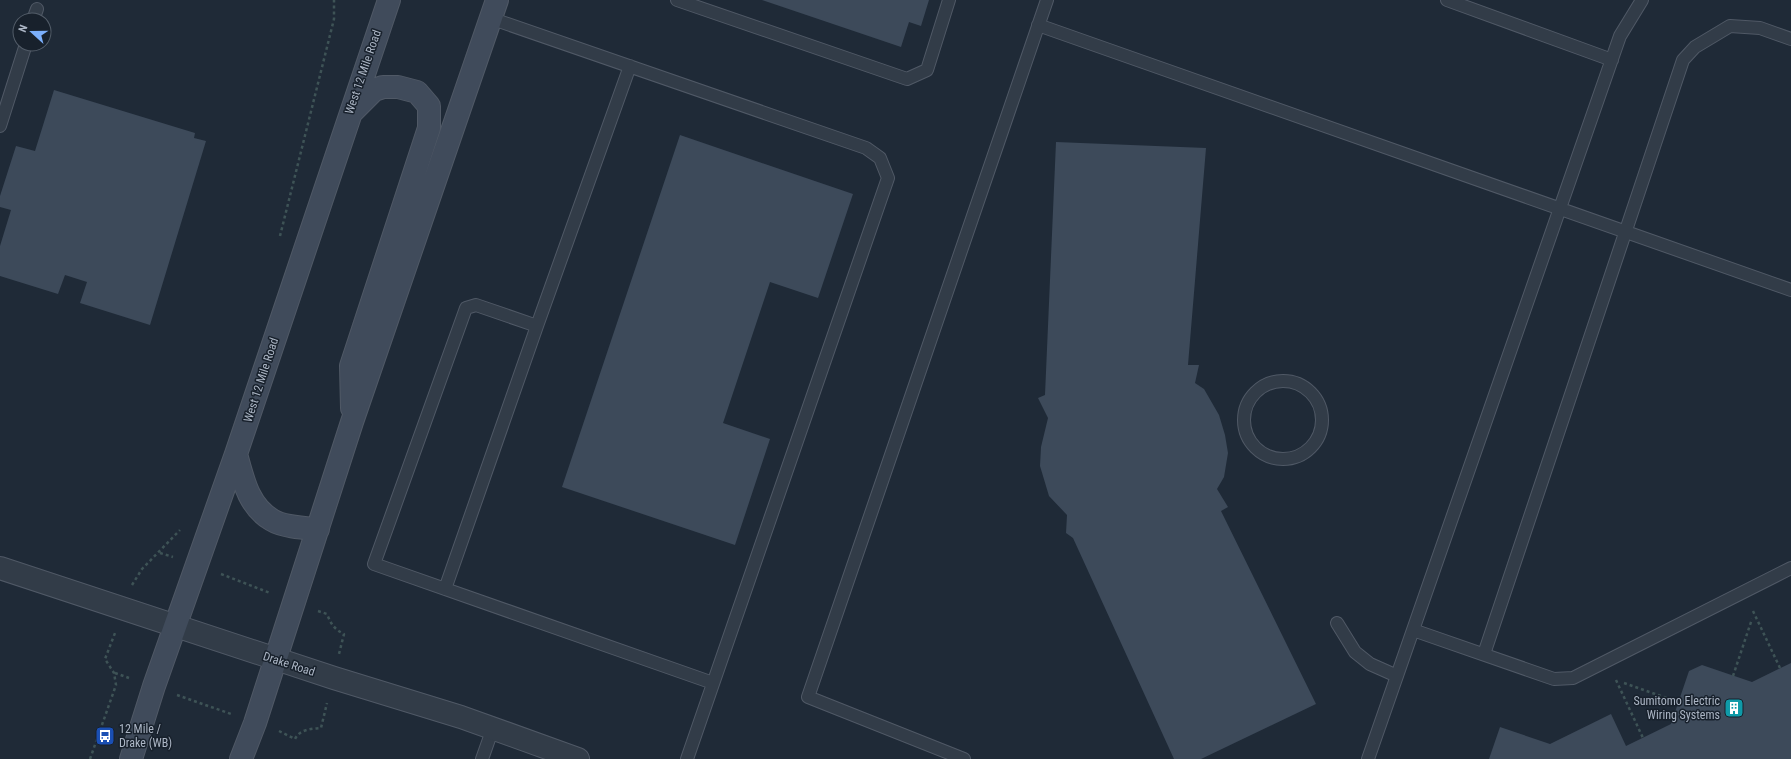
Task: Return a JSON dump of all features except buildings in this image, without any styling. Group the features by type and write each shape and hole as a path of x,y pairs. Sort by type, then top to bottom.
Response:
{"main road":[{"name":"West 12 Mile Road","path":"131,759 154,686 236,454 388,0"},
{"path":"241,759 255,723 352,422 494,9"},
{"path":"349,115 374,90 383,87 398,87 417,92 429,106 429,128 351,366 352,422"},
{"path":"236,454 245,486 257,507 273,521 318,529"}],"street":[{"name":"Drake Road","path":"0,568 275,659 461,717 578,759"}],"lane":[{"path":"677,0 907,79 927,70 949,0"},
{"path":"964,759 808,697 1047,0"},
{"path":"1447,0 1612,60"},
{"path":"1368,759 1620,36 1642,0"},
{"path":"494,9 630,66 866,148 880,158 888,178 687,759"},
{"path":"1038,25 1625,233 1791,290"},
{"path":"1484,654 1683,60 1695,47 1730,26 1760,28 1791,39"},
{"path":"0,126 23,52"},
{"path":"445,590 630,66"},
{"path":"537,326 476,304 466,308 374,564 713,683"},
{"path":"1288,381 1302,386 1314,396 1321,409 1322,424 1317,439 1307,451 1293,458 1278,459 1263,454 1252,444 1245,430 1244,415 1249,401 1259,389 1272,383 1288,381"},
{"path":"1413,630 1554,679 1573,678 1791,568"},
{"path":"1337,622 1355,652 1370,664 1397,676"},
{"path":"482,759 493,728"}],"path":[{"path":"280,238 334,19 334,0"},
{"path":"130,591 142,569 182,528"},
{"path":"198,565 327,614 331,624 337,631 344,634 340,649"},
{"path":"1745,591 1780,668"},
{"path":"1733,676 1752,619"},
{"path":"90,759 116,685 114,673 105,659 110,649"},
{"path":"1607,661 1643,738"},
{"path":"114,673 154,686 295,739 298,734 309,729 321,728"},
{"path":"1624,683 1678,702"}],"place":[{"name":"Sumitomo Electric Wiring Systems","path":"1734,708"},
{"name":"12 Mile / Drake (WB)","path":"105,736"}]}
